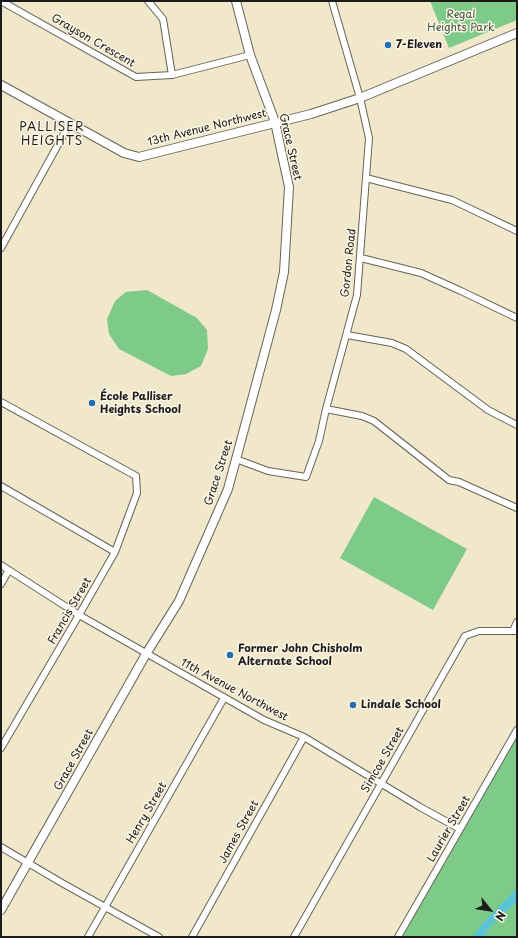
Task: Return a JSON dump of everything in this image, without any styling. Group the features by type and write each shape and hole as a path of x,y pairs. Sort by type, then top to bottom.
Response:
{"street":[{"name":"Grayson Crescent","path":"1,1 136,77 172,75 250,55"},
{"path":"148,1 163,19 172,75"},
{"name":"Grace Street","path":"1,910 146,654 179,601 228,488 276,310 284,272 289,187 275,122 250,55 236,1"},
{"name":"Gordon Road","path":"236,459 268,471 306,477 319,442 326,409 357,295 369,138 360,98 332,1"},
{"name":"13th Avenue Northwest","path":"1,85 124,153 139,156 311,114 360,98 517,33"},
{"path":"1,248 70,124"},
{"path":"366,178 452,200 517,231"},
{"path":"361,258 420,273 517,318"},
{"path":"347,335 392,343 406,349 488,410 517,425"},
{"name":"Francis Street","path":"1,402 136,476 137,493 115,552 1,748"},
{"path":"326,409 368,417 449,480 459,482 517,508"},
{"path":"1,486 115,552"},
{"name":"11th Avenue Northwest","path":"1,566 79,615 146,654 264,720 304,738 344,763 381,783 420,808 460,829"},
{"path":"1,584 9,570"},
{"name":"Simcoe Street","path":"294,937 464,636 479,631 515,631 517,622"},
{"name":"Henry Street","path":"88,937 224,698"},
{"name":"Laurier Street","path":"398,937 517,730"},
{"name":"James Street","path":"192,937 304,738"},
{"path":"1,847 159,937"}],"green space":[{"name":"Regal Heights Park","path":"430,1 517,1 517,20 449,48"},
{"path":"147,290 197,318 207,330 208,349 201,366 186,374 171,376 119,349 109,334 107,319 115,301 126,292"},
{"path":"374,497 467,549 433,610 340,558"},
{"path":"517,737 517,937 401,937"}],"water":[{"path":"517,888 517,902 494,922 484,937 472,937 483,923"}],"place":[{"name":"7-Eleven","path":"388,45"},
{"name":"École Palliser Heights School","path":"92,403"},
{"name":"Former John Chisholm Alternate School","path":"230,655"},
{"name":"Lindale School","path":"353,705"}],"district":[{"name":"PALLISER HEIGHTS","path":"52,135"}]}
